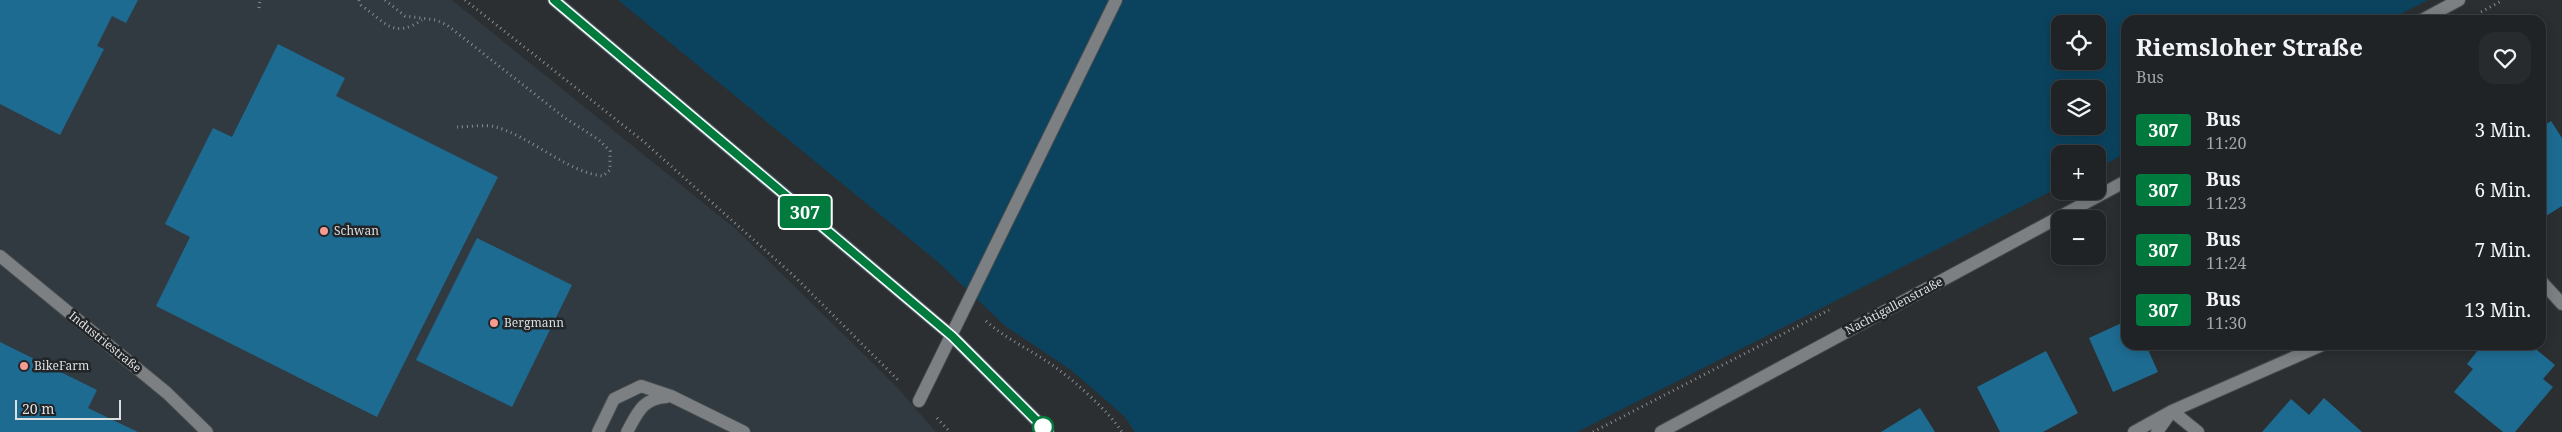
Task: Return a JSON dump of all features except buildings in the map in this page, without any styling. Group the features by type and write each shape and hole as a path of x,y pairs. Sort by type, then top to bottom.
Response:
{"main road":[{"path":"554,0 952,336 1048,432"}],"street":[{"path":"920,401 1116,0"},
{"path":"2431,15 2458,0"},
{"name":"Nachtigallenstraße","path":"1661,432 2121,184"},
{"name":"Industriestraße","path":"0,256 167,393 207,432"},
{"path":"2546,286 2562,304"},
{"path":"2134,432 2172,411 2311,350"},
{"path":"598,432 614,399 641,386 671,396 744,432"},
{"path":"628,432 638,411 651,398 671,396"},
{"path":"2156,432 2172,411"},
{"path":"2172,411 2198,432"}],"path":[{"path":"259,8 260,0"},
{"path":"359,0 361,5 394,29 407,29 422,19"},
{"path":"385,0 405,16 436,20 447,25 565,118 599,140 610,151 610,170 603,176 590,175 532,143 495,127 457,127"},
{"path":"465,0 643,141 793,276 950,432"},
{"path":"2476,15 2503,0"},
{"path":"967,305 1000,333 1059,370 1114,420 1122,432"}],"shaded area":[{"path":"0,0 452,0 737,230 897,387 936,432 0,432"},
{"path":"618,0 2428,0 2399,15 2121,15 2121,156 2106,164 2106,145 2051,145 2051,192 1577,432 1135,432 1124,416 1071,370 1004,325 938,262"}],"bus line":[{"name":"307","path":"554,0 952,336 1048,432"}],"place":[{"name":"Schwan","path":"324,231"},
{"name":"Bergmann","path":"494,323"},
{"name":"BikeFarm","path":"24,366"}]}
